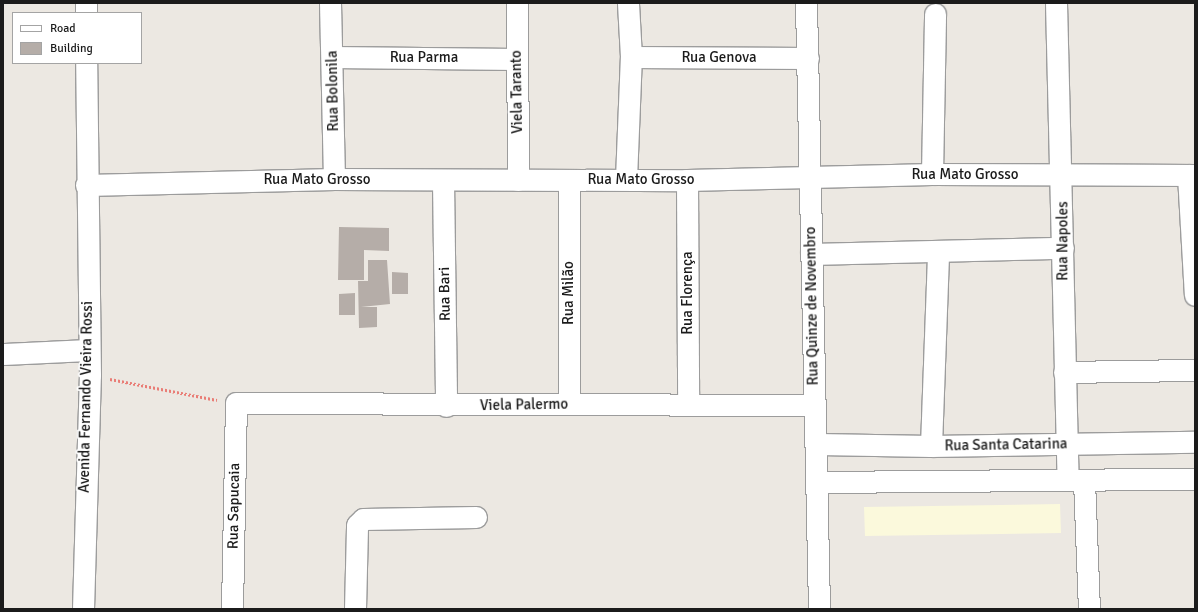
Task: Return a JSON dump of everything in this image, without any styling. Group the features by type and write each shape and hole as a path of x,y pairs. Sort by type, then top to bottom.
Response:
{"street":[{"name":"Rua Bolonila","path":"330,3 334,179"},
{"name":"Viela Taranto","path":"517,3 516,59 518,180"},
{"path":"626,179 631,57 628,3"},
{"name":"Rua Quinze de Novembro","path":"806,3 813,405 818,444 819,482 819,609"},
{"name":"Rua Napoles","path":"1056,3 1062,176 1066,444 1076,480 1089,609"},
{"path":"932,174 935,14"},
{"name":"Rua Parma","path":"332,57 516,59"},
{"name":"Rua Genova","path":"631,57 808,58"},
{"name":"Avenida Fernando Vieira Rossi","path":"83,609 90,375 88,350 86,64"},
{"name":"Rua Mato Grosso","path":"86,184 334,179 443,182 626,179 687,180 932,174 1062,176 1192,175"},
{"path":"1192,175 1195,295"},
{"name":"Rua Florença","path":"687,180 688,405"},
{"name":"Rua Milão","path":"569,181 570,404"},
{"name":"Rua Bari","path":"443,182 446,406"},
{"path":"811,254 1063,248"},
{"path":"931,446 938,251"},
{"path":"3,354 88,350"},
{"path":"1064,372 1195,370"},
{"name":"Viela Palermo","path":"236,404 446,406 570,404 813,405"},
{"name":"Rua Sapucaia","path":"232,609 236,404"},
{"name":"Rua Santa Catarina","path":"818,444 931,446 1195,442"},
{"path":"819,482 1195,479"},
{"path":"355,609 357,525 363,519 476,517"}],"path":[{"path":"90,375 236,404"}],"shaded area":[{"path":"1060,504 1061,533 865,536 864,507"}],"building":[{"path":"339,227 389,228 389,251 364,250 364,280 338,280"},
{"path":"368,260 387,260 390,304 361,307 377,307 377,327 359,328 358,281 368,281"},
{"path":"392,272 408,273 408,294 392,294"},
{"path":"355,293 355,315 339,315 339,294"}]}
